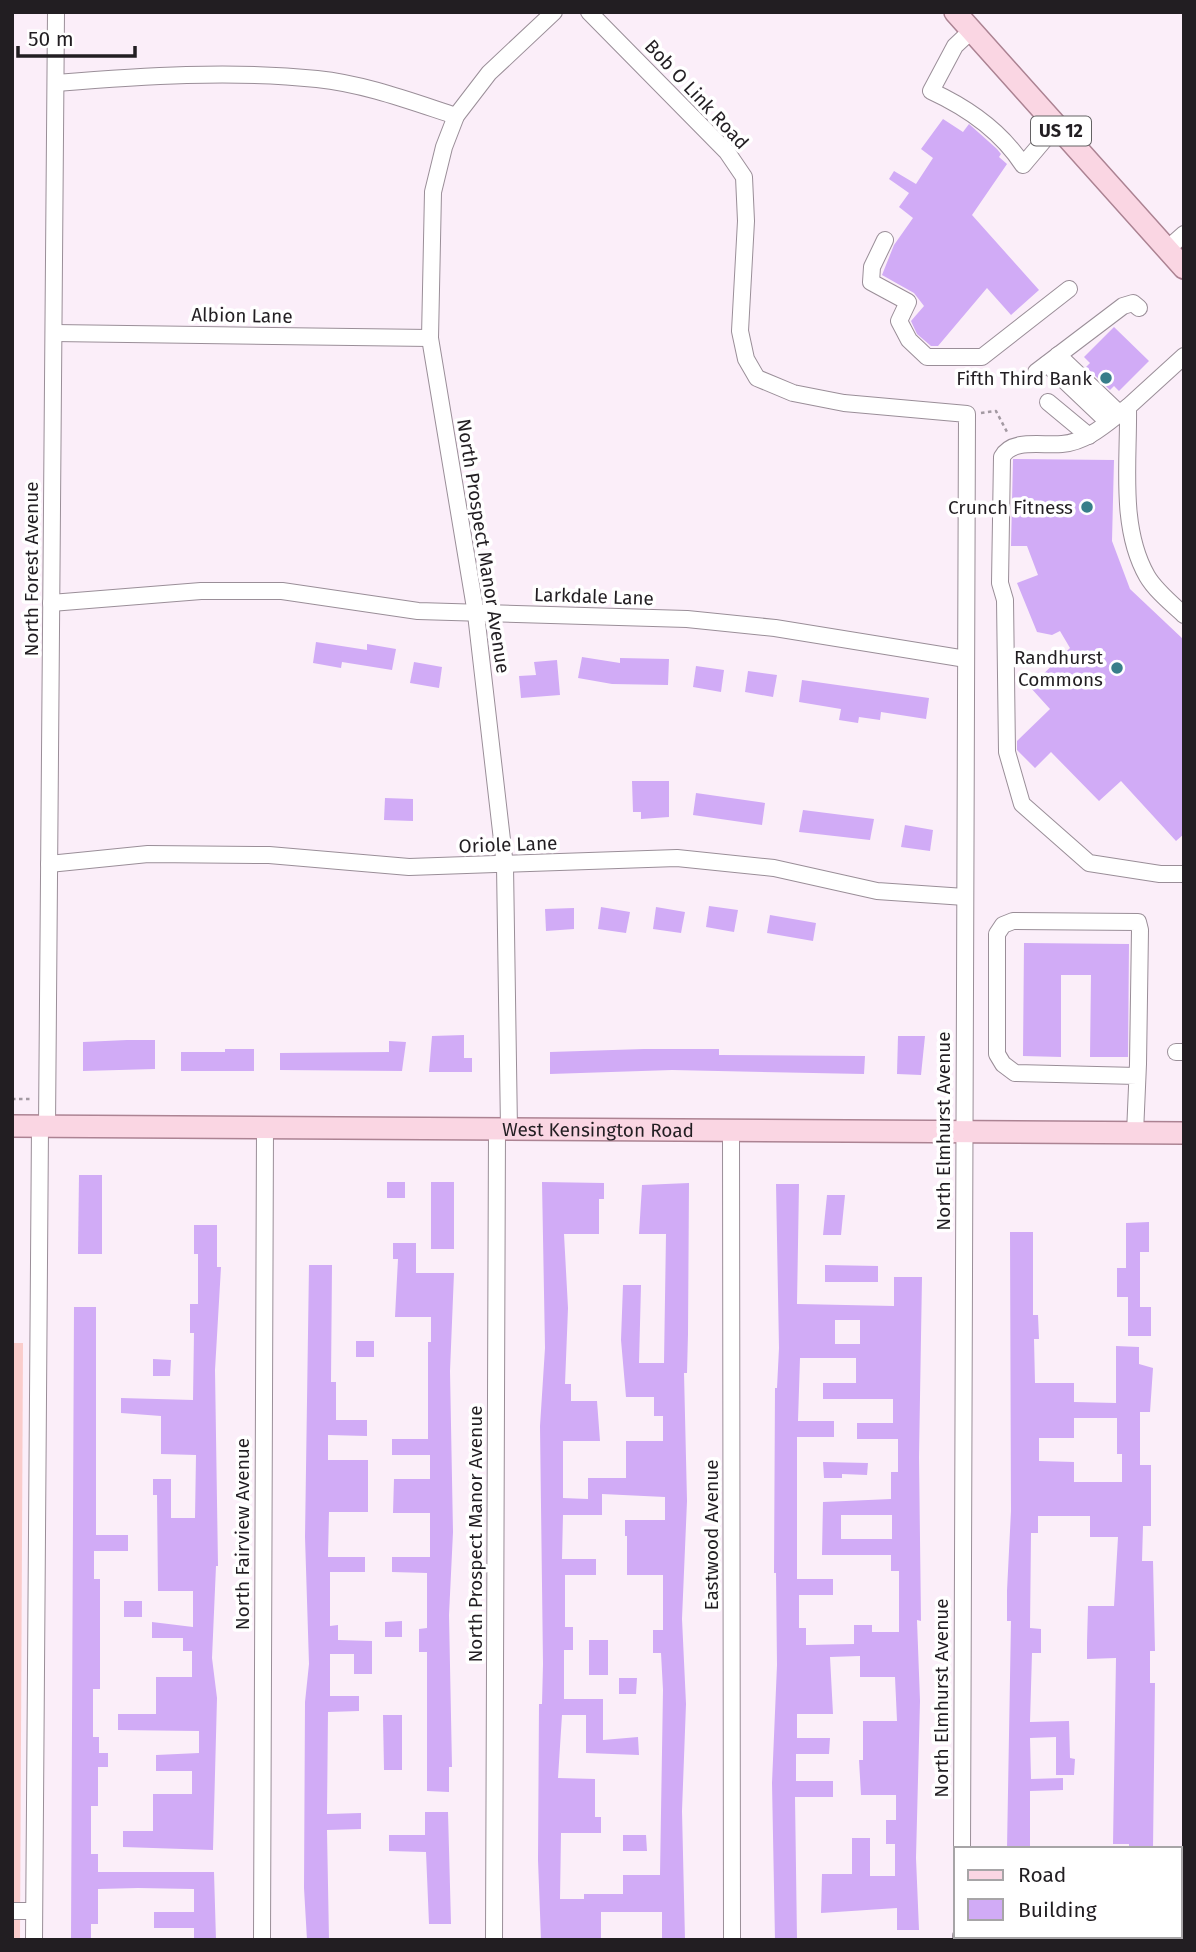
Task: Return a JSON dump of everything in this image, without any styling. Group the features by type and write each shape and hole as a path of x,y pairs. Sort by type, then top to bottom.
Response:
{"main road":[{"name":"US 12","path":"955,12 1184,268"},
{"name":"West Kensington Road","path":"12,1126 1184,1133"}],"street":[{"name":"North Forest Avenue","path":"34,1940 43,1126 49,864 56,12"},
{"name":"North Prospect Manor Avenue","path":"494,1940 505,866 476,614 430,338 433,192 444,147 456,116 489,73 554,12"},
{"name":"Bob O Link Road","path":"589,12 727,152 744,177 746,221 740,331 746,359 757,378 793,394 844,403 967,414"},
{"path":"972,30 955,46 931,91 957,103 1008,142 1023,165 1056,126"},
{"path":"56,83 130,77 237,75 317,79 381,91 456,116"},
{"path":"1166,250 1184,234"},
{"path":"884,240 872,267 871,282 908,302 899,321 909,340 928,357 982,357 1069,289"},
{"path":"1139,308 1133,303 1123,306 1047,364 1118,414 1135,547 1148,578 1184,615"},
{"name":"Albion Lane","path":"54,333 430,338"},
{"path":"1184,356 1089,436 1065,444 1014,446 1006,450 1000,466 1000,583 1004,600 1007,752 1022,804 1089,863 1160,874 1184,874"},
{"path":"1048,401 1089,436"},
{"name":"North Elmhurst Avenue","path":"962,1847 967,414"},
{"name":"Larkdale Lane","path":"51,603 201,592 282,592 418,611 687,620 762,626 966,659"},
{"name":"Oriole Lane","path":"49,864 148,853 268,855 409,867 505,866 677,858 774,867 877,891 965,897"},
{"path":"1135,1133 1137,1076 1140,930 1138,922 1013,921 1003,925 998,934 997,947 997,1054 1003,1064 1015,1073 1137,1076"},
{"name":"North Fairview Avenue","path":"262,1940 265,1128"},
{"name":"Eastwood Avenue","path":"731,1130 732,1940"},
{"path":"12,1911 34,1911"}],"path":[{"path":"967,414 996,411 1014,446"},
{"path":"12,1099 35,1100"}],"shaded area":[{"path":"12,1343 23,1343 20,1940 12,1940"}],"building":[{"path":"943,119 963,132 969,124 997,149 1001,154 999,157 1007,164 972,215 1039,290 1011,315 987,288 938,346 931,346 917,334 911,321 924,306 914,293 882,275 894,245 913,218 899,207 909,193 889,179 894,171 916,184 933,158 921,149"},
{"name":"Fifth Third Bank","path":"1114,327 1149,361 1119,391 1114,386 1110,390 1086,367 1090,363 1084,357"},
{"name":"Randhurst Commons","path":"1013,459 1114,460 1112,541 1130,589 1184,640 1184,834 1176,841 1121,781 1099,801 1051,752 1035,768 1017,750 1017,741 1050,709 1030,687 1070,648 1060,631 1052,635 1037,632 1017,583 1038,575 1027,546 1011,546"},
{"path":"316,642 367,650 367,644 396,649 392,670 342,662 341,668 313,663"},
{"path":"582,657 620,663 620,658 669,659 668,685 612,684 578,678"},
{"path":"557,660 560,695 521,698 519,676 536,675 534,662"},
{"path":"414,662 442,667 439,688 410,683"},
{"path":"696,666 724,670 721,692 693,687"},
{"path":"748,671 777,675 773,697 745,692"},
{"path":"802,680 929,698 926,719 881,712 880,720 859,717 858,723 839,720 841,709 799,702"},
{"path":"632,781 669,781 669,817 641,819 641,812 633,812"},
{"path":"696,793 765,803 762,825 693,815"},
{"path":"385,798 413,799 413,821 384,820"},
{"path":"803,810 874,819 870,840 799,832"},
{"path":"905,825 933,830 930,851 901,847"},
{"path":"709,906 738,910 734,932 706,927"},
{"path":"601,907 630,912 626,933 598,929"},
{"path":"656,907 685,912 681,933 653,929"},
{"path":"574,908 574,929 546,931 545,909"},
{"path":"770,915 816,923 813,941 767,933"},
{"path":"1024,943 1129,944 1128,1057 1090,1057 1091,975 1061,975 1061,1057 1023,1056"},
{"path":"464,1035 464,1058 472,1058 472,1072 429,1072 432,1036"},
{"path":"898,1036 925,1036 921,1075 897,1074"},
{"path":"155,1040 155,1069 83,1071 83,1042"},
{"path":"389,1041 406,1042 402,1071 280,1070 280,1053 389,1052"},
{"path":"225,1049 254,1049 254,1071 181,1071 181,1052 225,1052"},
{"path":"719,1049 719,1055 865,1056 864,1074 672,1070 550,1074 550,1052"},
{"path":"79,1175 102,1175 102,1254 78,1254"},
{"path":"387,1182 405,1182 405,1198 387,1198"},
{"path":"431,1182 454,1182 454,1249 431,1249"},
{"path":"542,1182 604,1183 604,1199 599,1199 599,1234 564,1234 568,1308 565,1384 571,1384 571,1401 597,1401 600,1441 563,1441 563,1498 588,1499 588,1478 626,1478 626,1441 663,1441 663,1416 654,1416 654,1397 626,1397 621,1340 623,1285 641,1285 639,1363 664,1363 666,1234 639,1234 642,1185 689,1183 687,1373 684,1373 687,1501 682,1619 686,1704 682,1811 685,1940 662,1940 662,1912 601,1912 601,1940 541,1940 538,1860 539,1704 542,1704 543,1664 540,1426 545,1348","holes":["602,1494 665,1497 665,1520 625,1520 627,1575 663,1575 663,1630 653,1630 653,1653 661,1653 663,1690 660,1875 623,1875 623,1894 584,1894 584,1899 560,1899 561,1833 601,1833 601,1817 595,1817 595,1779 558,1778 562,1715 586,1715 586,1753 639,1755 638,1737 603,1740 603,1699 564,1699 564,1650 573,1650 573,1627 565,1627 565,1575 596,1575 596,1559 562,1559 563,1515 602,1515"]},
{"path":"776,1184 799,1184 797,1304 894,1306 894,1277 922,1277 919,1457 921,1621 917,1620 920,1701 916,1858 919,1930 897,1930 897,1908 821,1913 822,1874 852,1874 852,1838 870,1838 870,1876 895,1876 895,1844 886,1844 886,1820 896,1820 896,1795 861,1795 859,1760 863,1760 863,1721 897,1721 895,1677 860,1677 860,1656 830,1657 833,1714 797,1714 797,1738 830,1738 829,1754 796,1754 796,1781 833,1781 833,1797 795,1797 797,1940 775,1940 772,1783 777,1665 774,1573 775,1388 779,1348","holes":["835,1320 860,1320 860,1344 835,1344","800,1358 856,1358 856,1383 823,1383 823,1399 893,1399 893,1423 857,1423 857,1439 898,1439 898,1472 891,1472 891,1499 823,1502 822,1555 891,1555 891,1571 899,1571 899,1632 872,1632 872,1625 854,1625 854,1644 806,1645 806,1628 799,1628 799,1595 833,1595 833,1579 797,1579 797,1437 834,1437 834,1421 798,1421","841,1515 892,1515 892,1539 841,1539"]},
{"path":"827,1195 845,1195 841,1235 823,1235"},
{"path":"1149,1222 1149,1252 1140,1252 1140,1307 1151,1307 1151,1336 1128,1336 1128,1297 1117,1297 1117,1268 1126,1268 1126,1223"},
{"path":"194,1225 217,1225 217,1267 221,1267 215,1370 218,1566 212,1658 217,1698 213,1850 123,1847 123,1831 153,1831 153,1794 192,1794 192,1771 156,1771 156,1755 199,1753 199,1731 118,1730 118,1714 156,1714 156,1677 192,1677 192,1651 183,1651 183,1638 152,1638 152,1622 193,1627 193,1591 158,1591 157,1495 153,1495 153,1479 171,1479 171,1518 195,1518 196,1455 161,1454 161,1416 121,1413 121,1398 193,1400 194,1333 190,1333 190,1304 198,1304 198,1254 194,1254"},
{"path":"1010,1232 1033,1232 1033,1315 1038,1315 1039,1339 1034,1339 1035,1383 1074,1383 1074,1402 1116,1403 1116,1346 1139,1347 1139,1364 1153,1368 1150,1412 1140,1412 1140,1465 1151,1465 1151,1526 1143,1526 1142,1561 1153,1561 1155,1651 1150,1651 1150,1683 1155,1683 1153,1847 1113,1844 1116,1658 1087,1659 1088,1606 1114,1606 1118,1537 1090,1537 1090,1516 1038,1516 1038,1533 1031,1533 1030,1628 1041,1629 1041,1653 1032,1653 1030,1722 1069,1721 1070,1758 1075,1759 1074,1775 1056,1775 1056,1737 1030,1738 1031,1779 1063,1778 1063,1790 1030,1791 1030,1847 1007,1847 1011,1621 1007,1621 1011,1511","holes":["1074,1418 1117,1418 1117,1454 1122,1454 1122,1482 1074,1482 1074,1462 1039,1461 1039,1438 1074,1438"]},
{"path":"393,1243 416,1243 416,1273 454,1273 450,1371 453,1532 449,1615 452,1767 449,1767 449,1792 427,1791 427,1652 419,1652 419,1629 427,1628 427,1573 392,1572 392,1557 430,1557 430,1513 393,1513 394,1479 430,1479 430,1455 392,1455 392,1439 428,1439 428,1342 431,1342 431,1317 395,1317 398,1259 393,1259"},
{"path":"309,1265 332,1265 331,1382 336,1382 336,1420 367,1420 367,1436 328,1435 328,1460 368,1460 368,1512 329,1512 328,1557 365,1557 365,1572 330,1572 330,1626 338,1625 338,1640 372,1641 372,1674 354,1674 354,1654 330,1654 330,1696 359,1696 359,1711 328,1712 327,1814 361,1813 361,1829 327,1830 329,1940 307,1940 304,1888 305,1702 309,1664 305,1537"},
{"path":"825,1265 878,1266 878,1282 825,1282"},
{"path":"74,1307 96,1307 96,1535 128,1535 128,1551 94,1551 94,1579 100,1579 100,1689 93,1689 93,1737 99,1737 99,1753 108,1753 108,1767 98,1767 98,1806 91,1806 91,1854 98,1854 98,1872 214,1872 216,1940 194,1940 194,1928 154,1928 154,1912 194,1912 194,1889 138,1888 98,1889 98,1924 91,1924 91,1940 71,1940"},
{"path":"356,1341 374,1341 374,1357 356,1357"},
{"path":"153,1359 171,1360 170,1376 153,1376"},
{"path":"823,1462 868,1463 867,1475 842,1474 842,1478 824,1478"},
{"path":"124,1601 142,1601 142,1617 124,1617"},
{"path":"402,1621 402,1637 385,1637 385,1622"},
{"path":"589,1640 608,1640 608,1675 589,1675"},
{"path":"619,1678 637,1678 636,1694 619,1694"},
{"path":"383,1715 402,1715 402,1770 384,1770"},
{"path":"425,1812 448,1812 451,1924 429,1924 426,1852 389,1851 389,1835 425,1835"},
{"path":"623,1835 646,1835 647,1851 623,1851"}],"place":[{"name":"Fifth Third Bank","path":"1106,378"},
{"name":"Crunch Fitness","path":"1087,507"},
{"name":"Randhurst Commons","path":"1117,668"}]}
